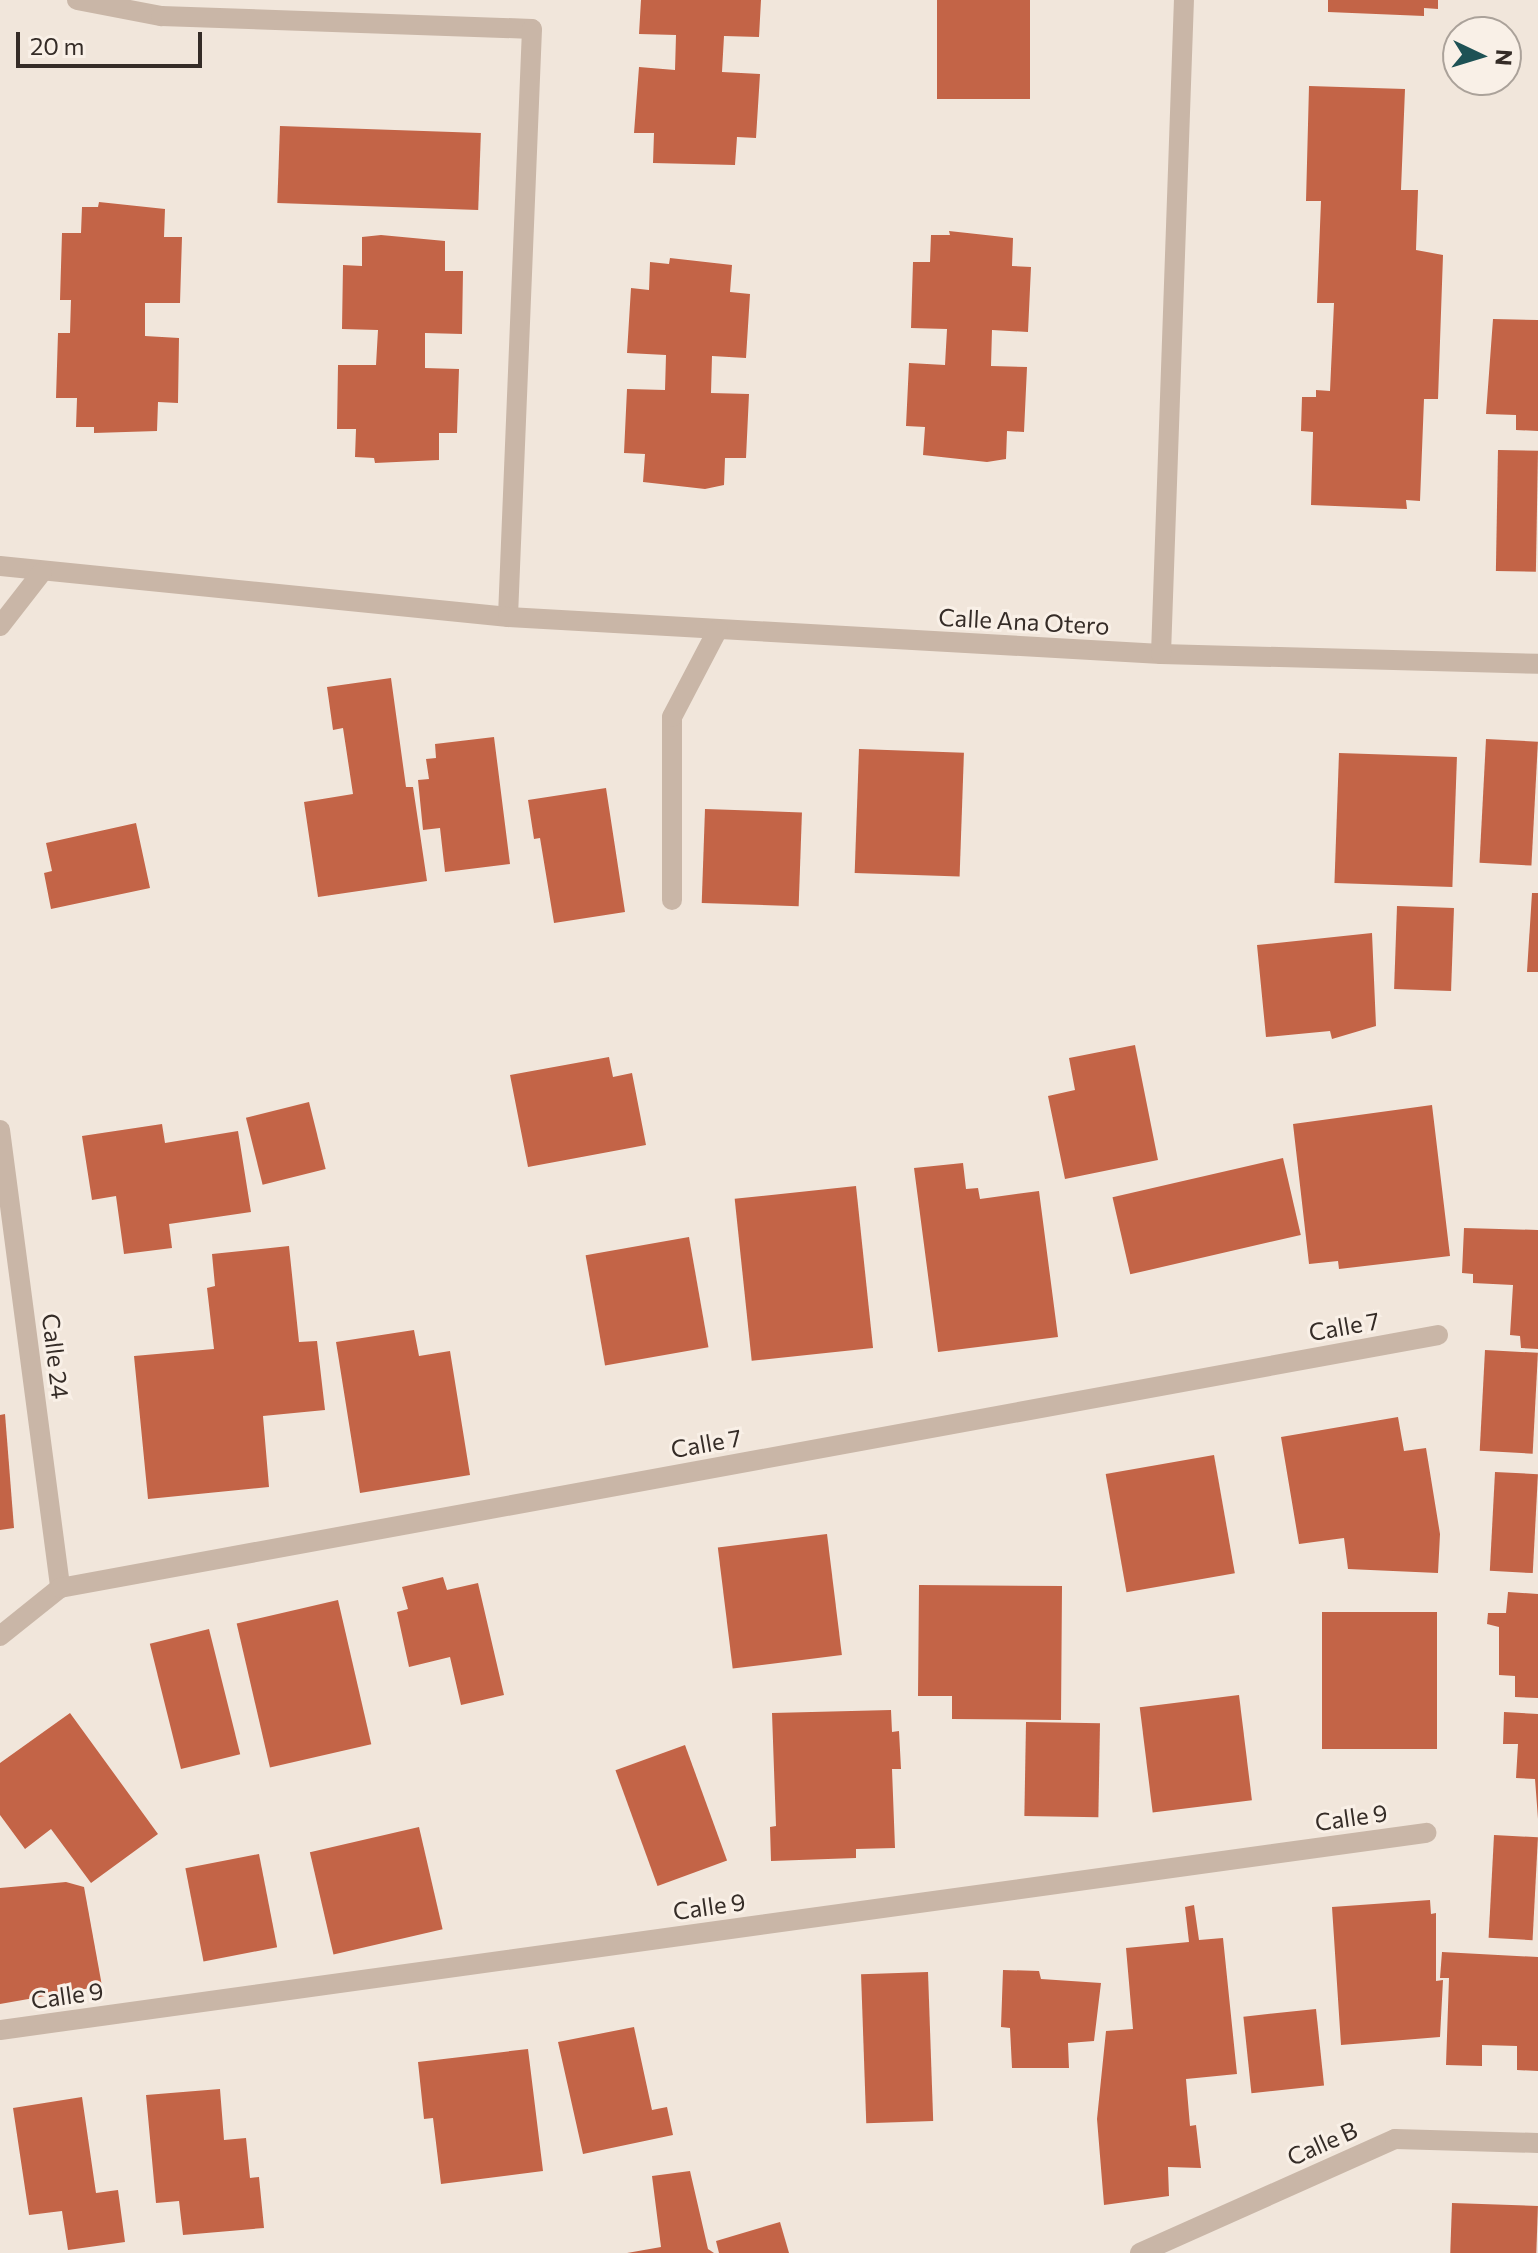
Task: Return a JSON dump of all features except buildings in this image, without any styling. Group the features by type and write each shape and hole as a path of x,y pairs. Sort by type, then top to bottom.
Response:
{"street":[{"path":"77,0 161,16 532,29 508,617"},
{"path":"1161,654 1184,0"},
{"name":"Calle Ana Otero","path":"0,566 508,617 1161,654 1538,664"},
{"path":"0,626 42,572"},
{"path":"672,900 672,717 718,629"},
{"name":"Calle 24","path":"0,1130 60,1588"},
{"name":"Calle 7","path":"0,1636 60,1588 1438,1335"},
{"name":"Calle 9","path":"0,2030 1426,1833"},
{"name":"Calle B","path":"1140,2253 1395,2139 1538,2143"}]}
